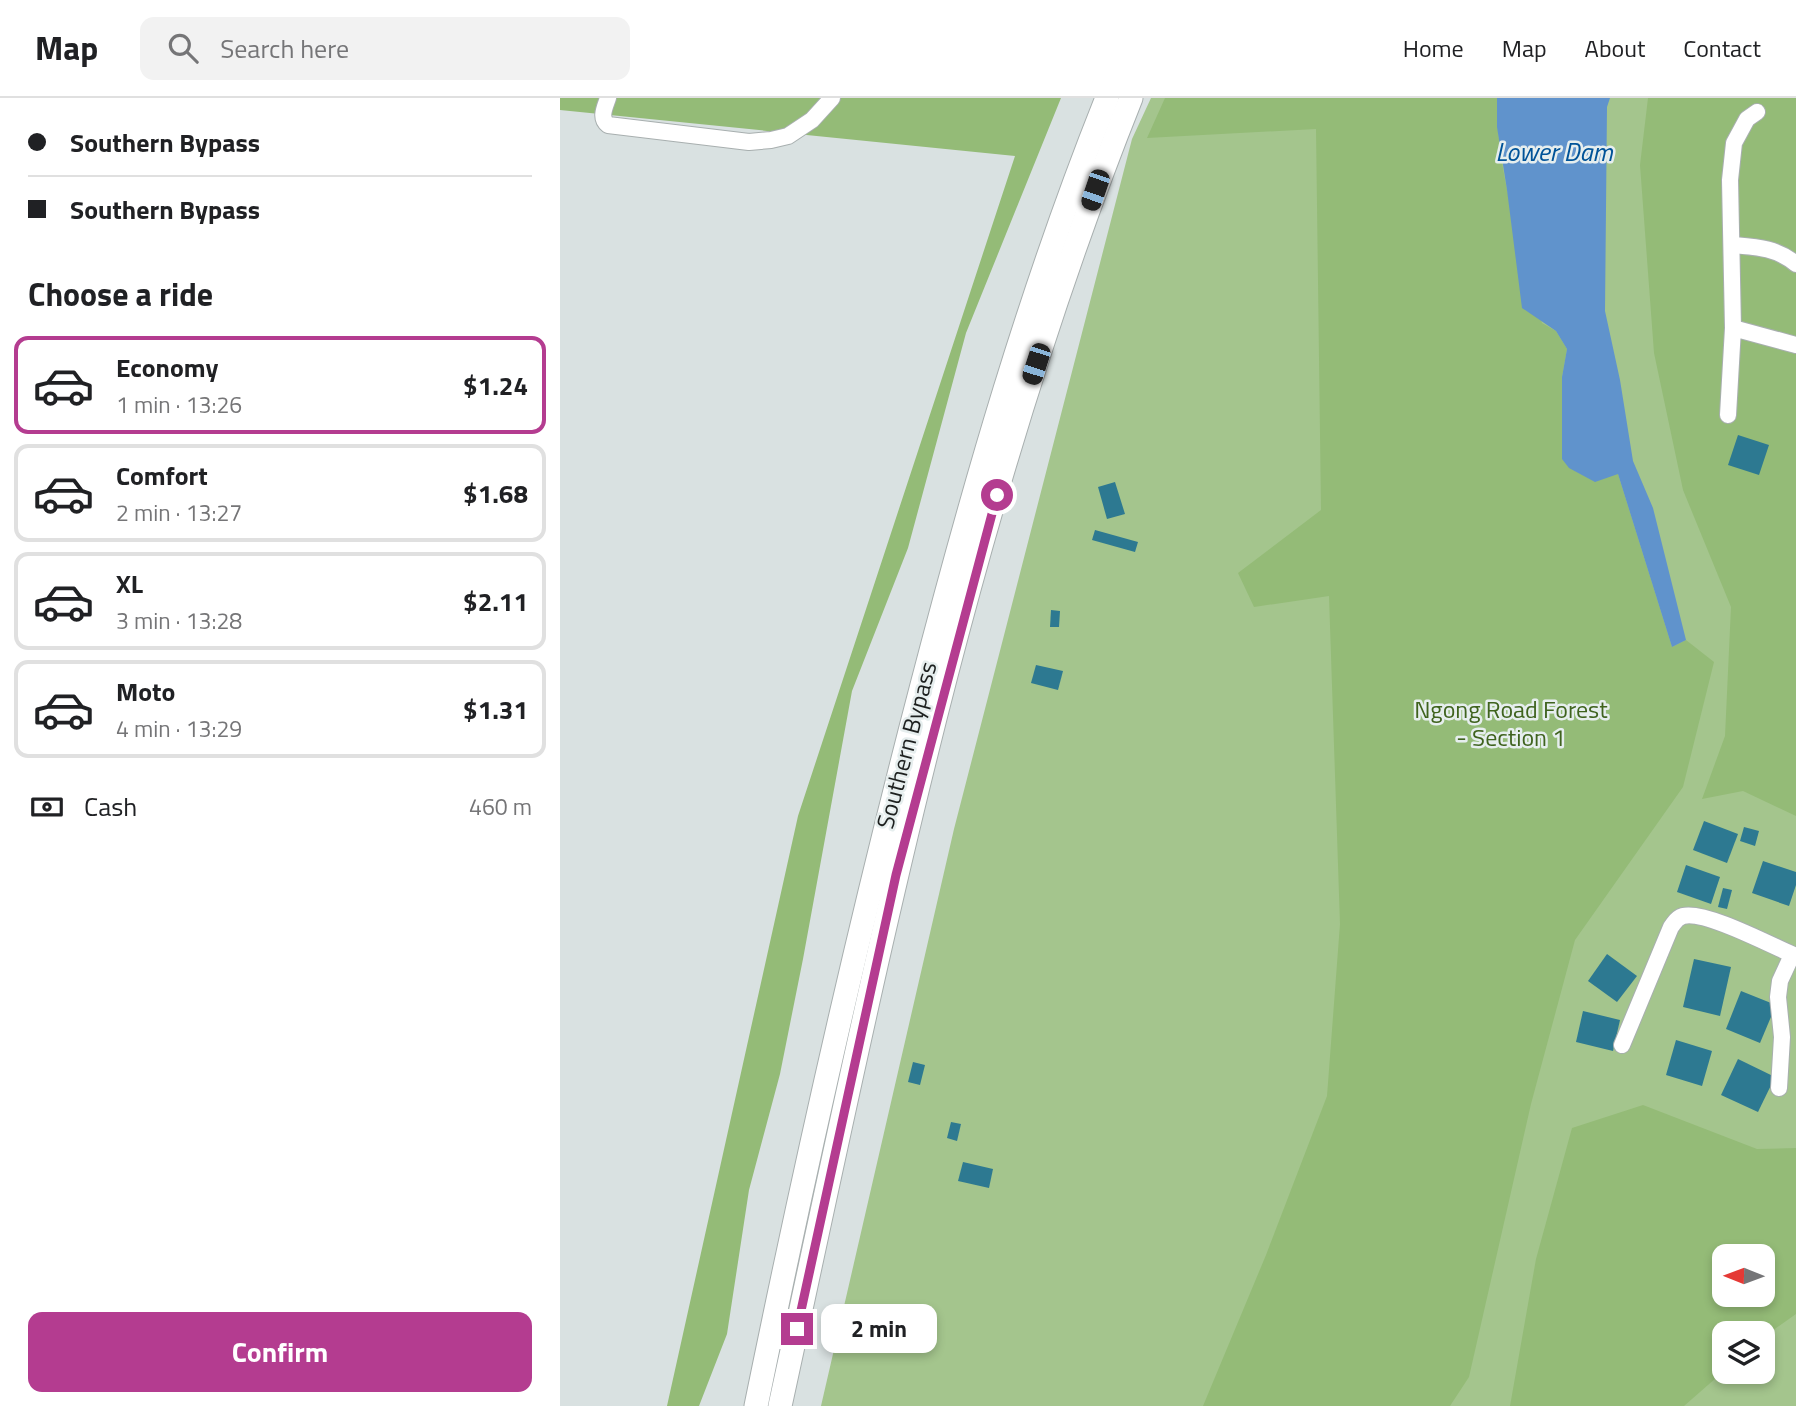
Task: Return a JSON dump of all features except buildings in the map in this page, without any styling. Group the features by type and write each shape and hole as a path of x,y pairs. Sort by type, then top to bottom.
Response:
{"highway":[{"name":"Southern Bypass","path":"756,1406 875,862 949,580 1041,279 1107,98"},
{"name":"Southern Bypass","path":"780,1406 896,875 957,640 1029,385 1095,190 1131,98"}],"street":[{"path":"608,98 603,115 608,125 749,142 788,136 812,120 832,98"},
{"path":"1728,415 1733,328 1730,180 1734,143 1748,119 1757,112"},
{"path":"1733,245 1767,247 1787,256 1796,264"},
{"path":"1733,328 1796,345"},
{"path":"1622,1045 1671,927 1678,918 1686,915 1700,917 1727,925 1794,956 1780,981 1778,997 1782,1037 1779,1087"}],"green space":[{"path":"560,98 1061,98 966,333 908,548 852,691 780,1074 749,1190 727,1334 699,1406 667,1406 798,816 1015,156 560,110"},
{"path":"1151,98 1796,98 1796,1406 821,1406 954,829 1132,139"},
{"name":"Ngong Road Forest - Section 1","path":"1165,98 1497,98 1506,183 1542,323 1556,331 1567,349 1562,377 1562,459 1618,474 1672,647 1686,640 1714,662 1683,787 1575,940 1531,1104 1469,1377 1450,1406 1203,1406 1266,1255 1327,1096 1340,924 1329,596 1254,607 1238,573 1321,510 1316,129 1147,138"},
{"path":"1648,98 1796,98 1796,816 1743,791 1702,799 1725,736 1731,607 1683,490 1654,353 1640,165"},
{"path":"1643,1105 1757,1149 1796,1148 1796,1314 1775,1329 1775,1321 1712,1321 1712,1382 1684,1406 1510,1406 1536,1259 1572,1128"}],"water":[{"name":"Lower Dam","path":"1497,98 1610,98 1607,107 1605,311 1633,461 1653,508 1686,640 1672,647 1618,474 1595,482 1569,468 1562,459 1562,377 1567,349 1556,331 1522,308 1497,127"}],"route":[{"path":"797,1329 896,875 997,495"}]}
